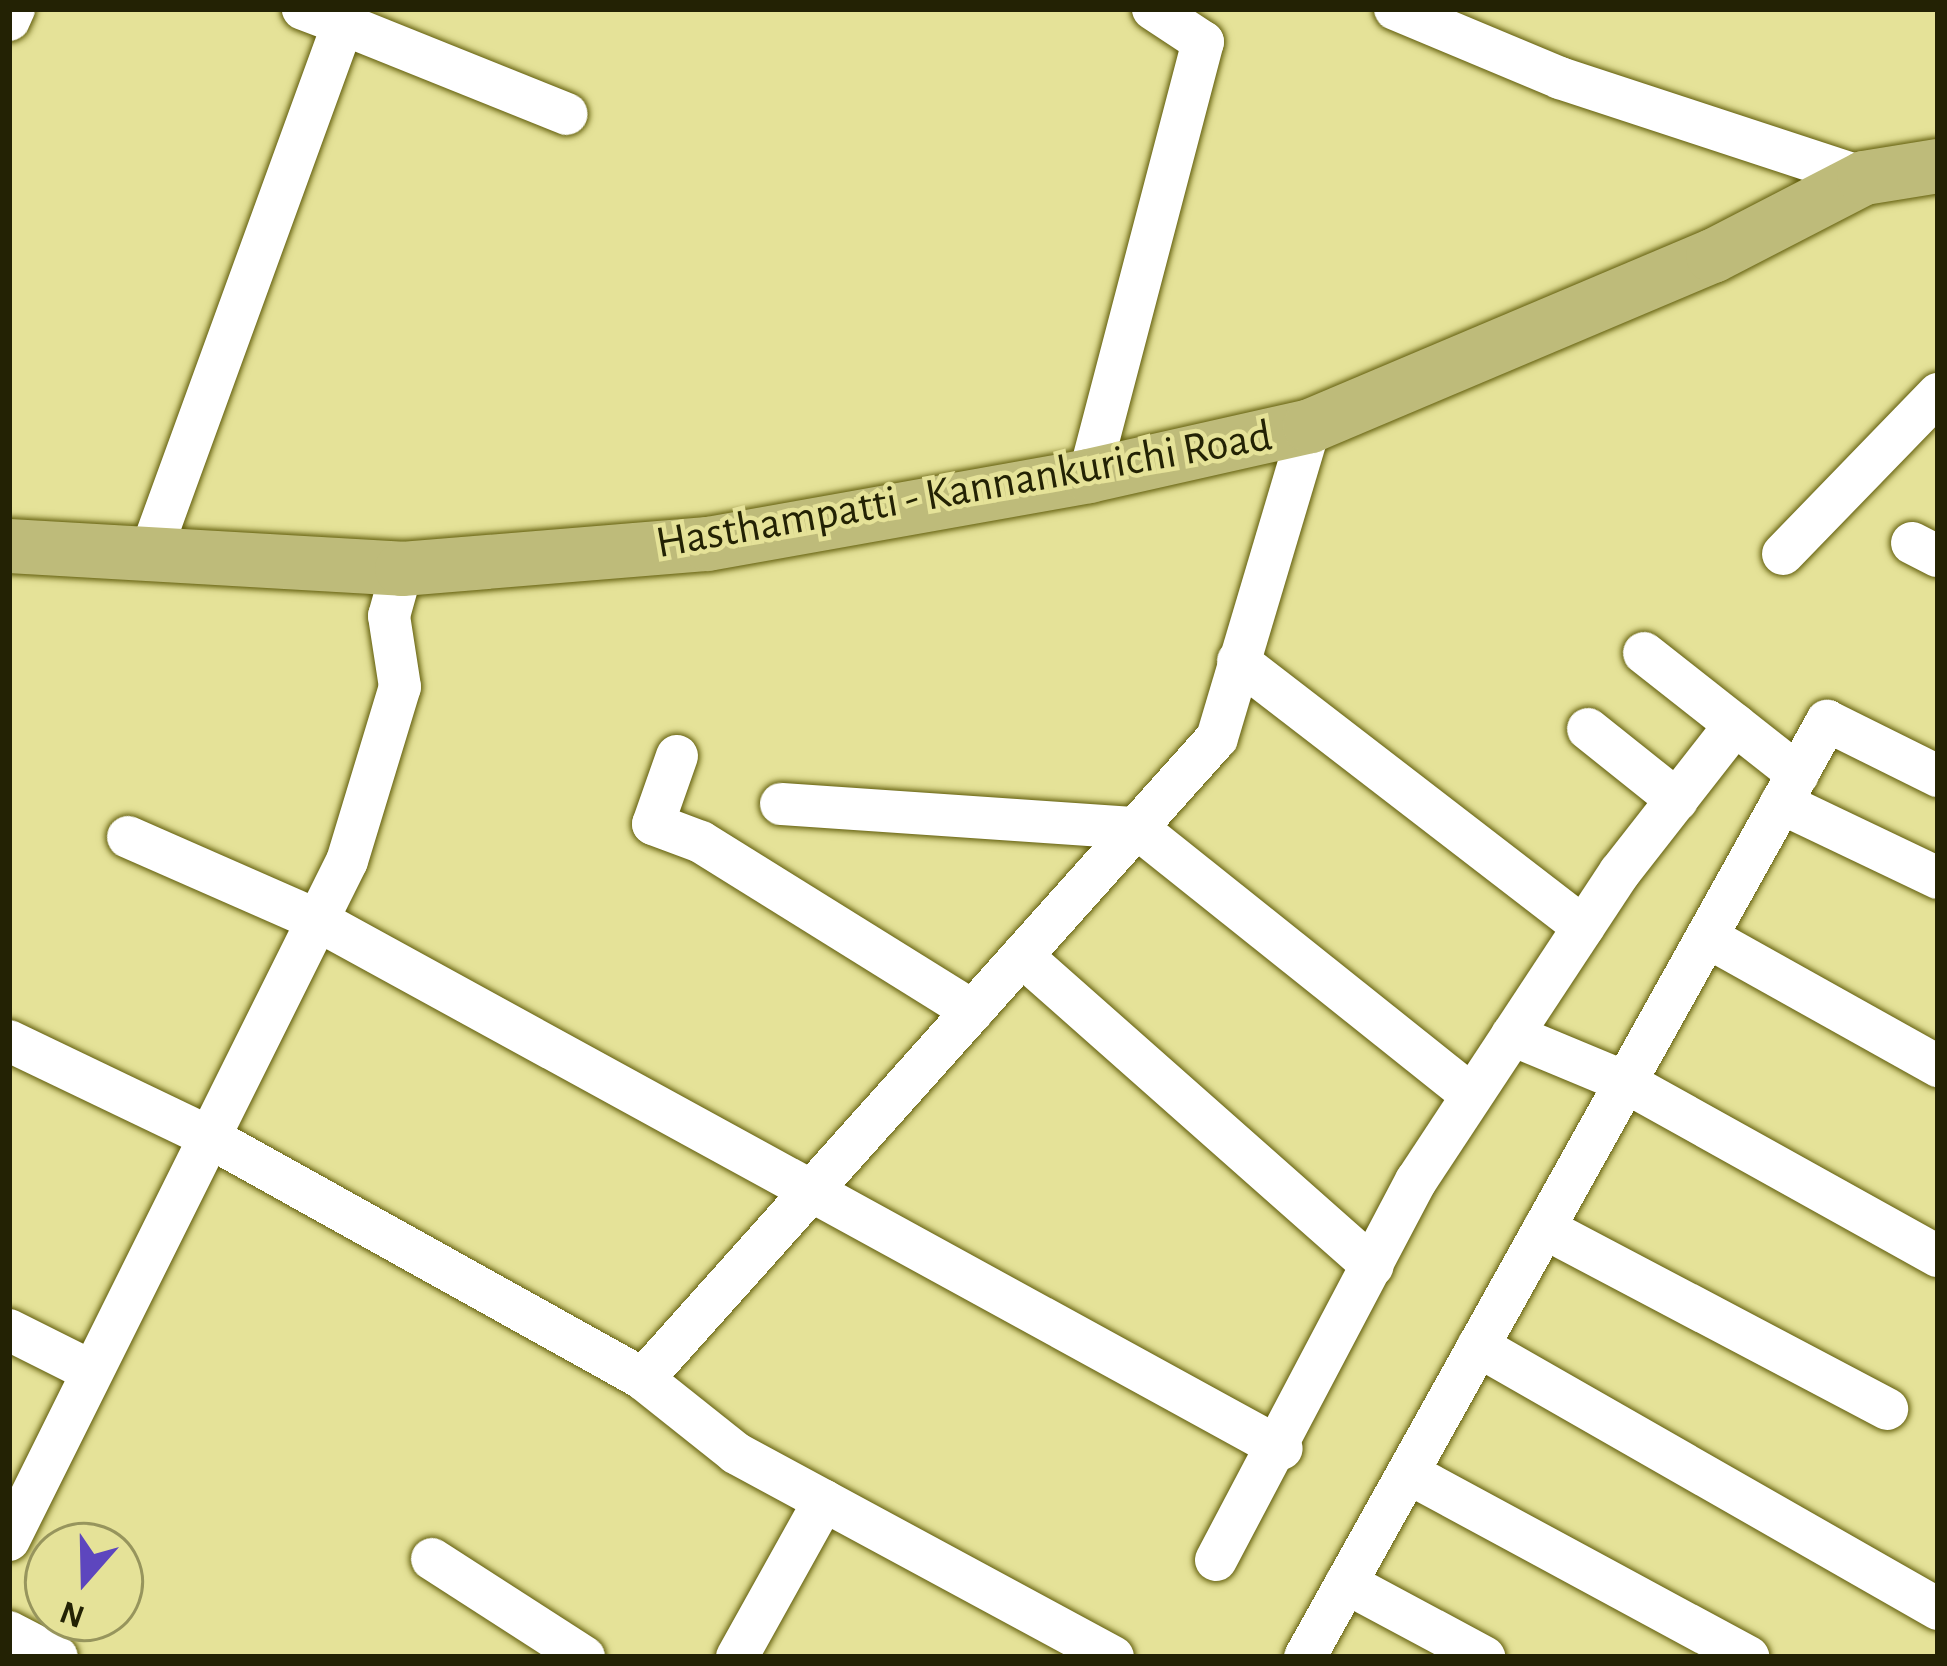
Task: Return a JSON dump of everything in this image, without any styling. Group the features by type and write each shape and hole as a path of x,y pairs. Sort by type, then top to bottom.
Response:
{"main road":[{"name":"Hasthampatti - Kannankurichi Road","path":"9,546 148,560 402,569 708,544 1090,476 1310,426 1713,256 1864,178 1938,166"}],"street":[{"path":"9,20 14,9"},
{"path":"303,9 567,114"},
{"path":"1090,476 1203,42 1153,9"},
{"path":"1395,9 1560,78 1864,178"},
{"path":"148,560 343,24"},
{"path":"1784,554 1938,394"},
{"path":"643,1379 1217,738 1310,426"},
{"path":"9,1540 347,862 400,687 389,616 402,569"},
{"path":"1644,653 1736,725 1790,788 1938,878"},
{"path":"1238,661 1583,927"},
{"path":"1305,1657 1827,721 1938,776"},
{"path":"1216,1561 1282,1449 1373,1266 1472,1095 1583,927 1736,725"},
{"path":"1588,729 1677,800"},
{"path":"677,756 653,824 973,1011"},
{"path":"781,805 1137,828 1472,1095"},
{"path":"128,837 317,920 806,1197 1282,1449"},
{"path":"1707,937 1938,1066"},
{"path":"1022,956 1373,1266"},
{"path":"1512,1035 1625,1082 1938,1256"},
{"path":"9,1041 207,1136 643,1379 736,1454 1113,1657"},
{"path":"1544,1228 1887,1408"},
{"path":"9,1330 92,1371"},
{"path":"1478,1346 1938,1610"},
{"path":"1408,1473 1749,1657"},
{"path":"737,1657 824,1501"},
{"path":"433,1559 584,1657"},
{"path":"1346,1583 1484,1657"},
{"path":"9,1632 56,1657"}]}
